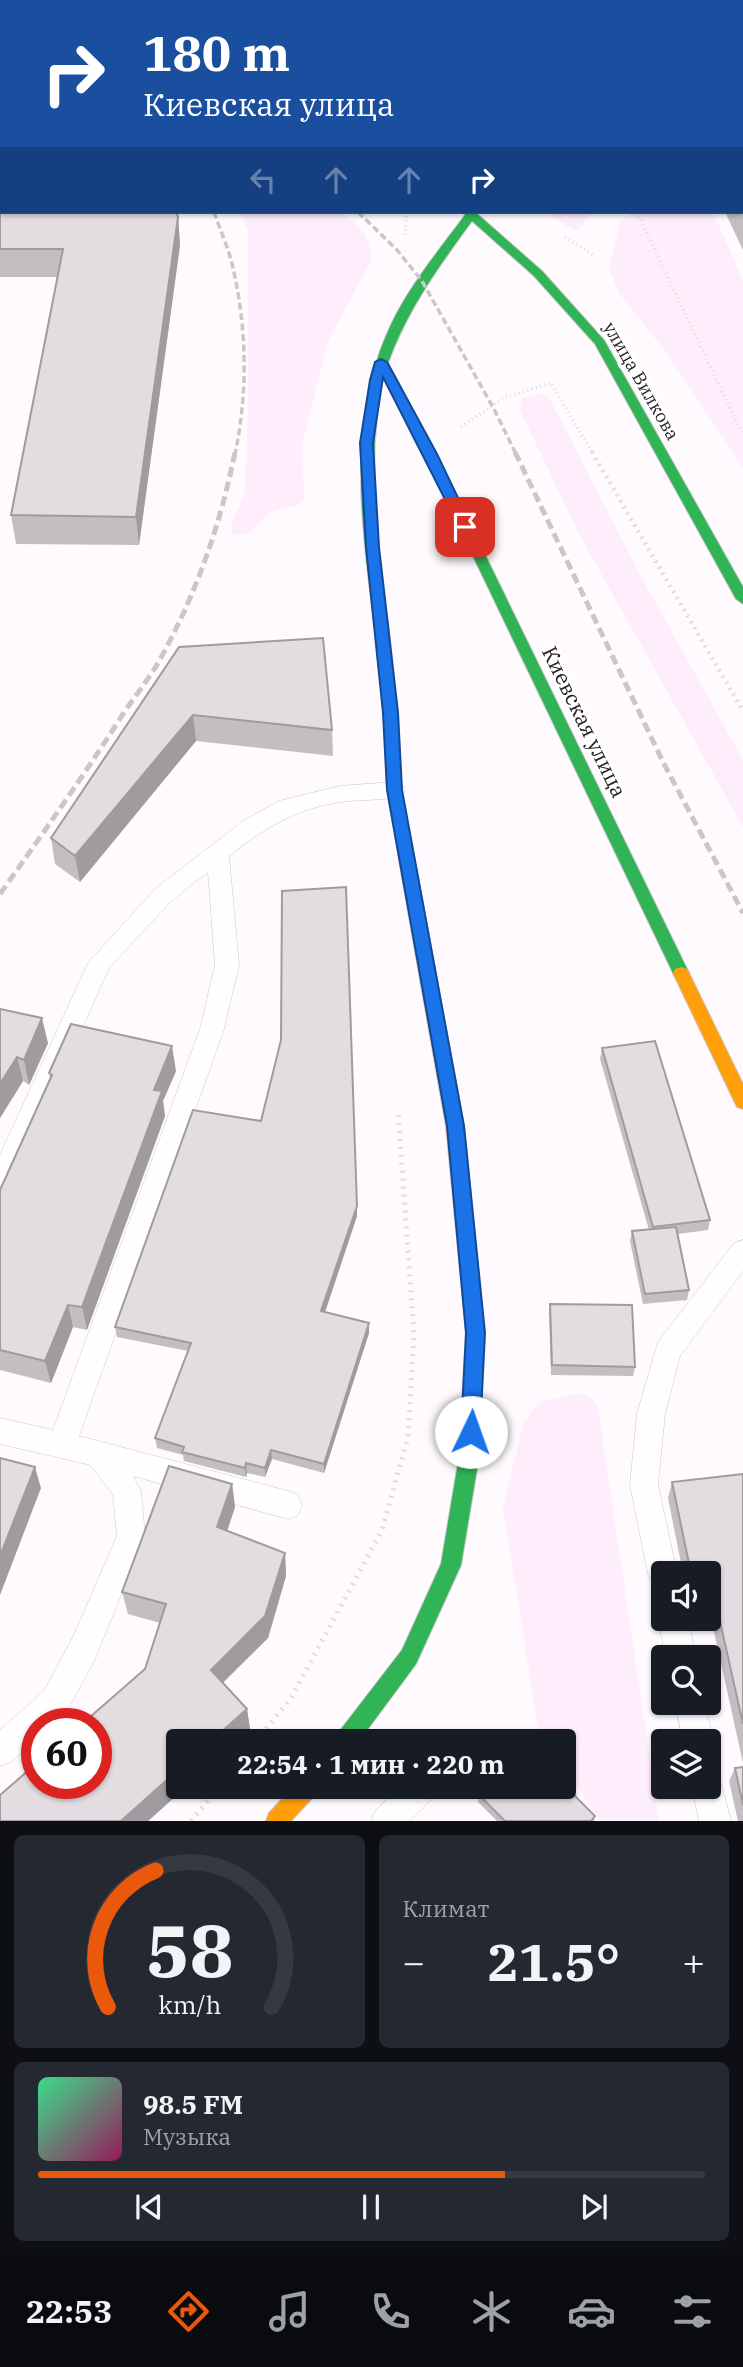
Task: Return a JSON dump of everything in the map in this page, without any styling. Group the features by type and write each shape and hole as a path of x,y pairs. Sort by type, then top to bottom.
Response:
{"main road":[{"path":"355,1729 409,1657 451,1565 469,1457 475,1333 455,1126 394,790 391,713 373,547 366,443 381,362 410,300 469,214"},
{"name":"улица Вилкова","path":"471,214 524,257 576,312 600,343 743,599"},
{"name":"Киевская улица","path":"381,362 430,454 743,1102"},
{"path":"277,1821 296,1799"}],"lane":[{"path":"0,1184 100,963 163,895 251,827 287,807 340,794 394,790"},
{"path":"62,1444 212,1029 227,965 217,853"},
{"path":"660,1561 644,1485 651,1414 668,1350 743,1251"},
{"path":"0,1431 62,1444 288,1505"},
{"path":"0,1751 55,1702 84,1648 131,1536 127,1491 100,1454"},
{"path":"387,1821 410,1799"},
{"path":"710,1799 715,1821"}],"path":[{"path":"405,235 407,214"},
{"path":"638,214 743,436"},
{"path":"430,454 490,403 523,388 551,383 743,711"},
{"path":"266,1729 291,1698 382,1530 408,1437 414,1335 402,1133 398,1106"},
{"path":"191,1821 209,1799"}],"shaded area":[{"path":"241,214 344,214 368,240 371,255 370,263 328,341 302,444 304,500 297,505 272,512 248,533 234,535 231,532 232,526 245,487 248,423 248,230"},
{"path":"549,214 591,214 578,230 573,230"},
{"path":"628,214 714,214 743,281 743,467 667,353 619,293 609,269 619,226"},
{"path":"542,393 548,397 555,409 638,571 743,760 743,827 578,532 520,410 522,399"},
{"path":"580,1393 593,1399 598,1408 651,1767 651,1799 656,1799 659,1821 600,1821 576,1784 576,1729 540,1729 538,1726 503,1508 523,1424 539,1402"}],"building":[{"path":"0,214 177,214 136,517 11,515 63,249 0,249"},
{"path":"323,638 332,730 193,715 75,856 51,838 179,647"},
{"path":"346,887 357,1206 321,1311 369,1323 324,1464 271,1450 265,1468 246,1463 245,1468 182,1452 184,1447 155,1438 191,1343 115,1327 193,1110 261,1121 281,1040 282,891"},
{"path":"0,1009 42,1018 24,1060 17,1057 0,1084"},
{"path":"71,1024 172,1046 154,1090 162,1091 82,1307 68,1305 45,1361 0,1350 0,1190 52,1075 49,1073"},
{"path":"655,1041 710,1220 653,1227 602,1048"},
{"path":"676,1227 689,1290 645,1294 632,1231"},
{"path":"550,1304 632,1305 635,1367 552,1365"},
{"path":"0,1458 35,1467 0,1556"},
{"path":"169,1466 232,1484 217,1527 285,1553 265,1616 211,1670 247,1709 224,1729 166,1729 166,1781 121,1821 0,1821 0,1795 21,1777 21,1799 112,1799 112,1708 100,1708 145,1669 166,1604 122,1592"},
{"path":"743,1474 743,1724 721,1626 721,1561 688,1561 672,1482"},
{"path":"743,1767 743,1805 735,1768"},
{"path":"576,1797 595,1816 591,1821 505,1821 483,1799"}],"railway":[{"path":"215,214 233,268 241,314 244,384 235,454"},
{"path":"360,214 397,250 422,281 494,409 516,454"},
{"path":"0,894 164,652 207,555 235,452"},
{"path":"515,452 663,762 743,913"}],"traffic: fast":[{"path":"470,214 538,273 600,343 743,599"},
{"path":"382,631 367,481 371,406 379,370 400,319 428,273 471,214"},
{"path":"381,362 430,454 681,973"},
{"path":"355,1729 409,1657 451,1565 469,1457 475,1333 468,1259"}],"traffic: slow":[{"path":"413,894 455,1126 468,1259"},
{"path":"681,973 743,1102"},
{"path":"277,1821 296,1799"}],"traffic: jam":[{"path":"382,631 391,713 394,790 413,894"}],"route":[{"path":"465,527 381,362 366,443 373,547 391,713 394,790 455,1126 475,1333 471,1432"}]}
